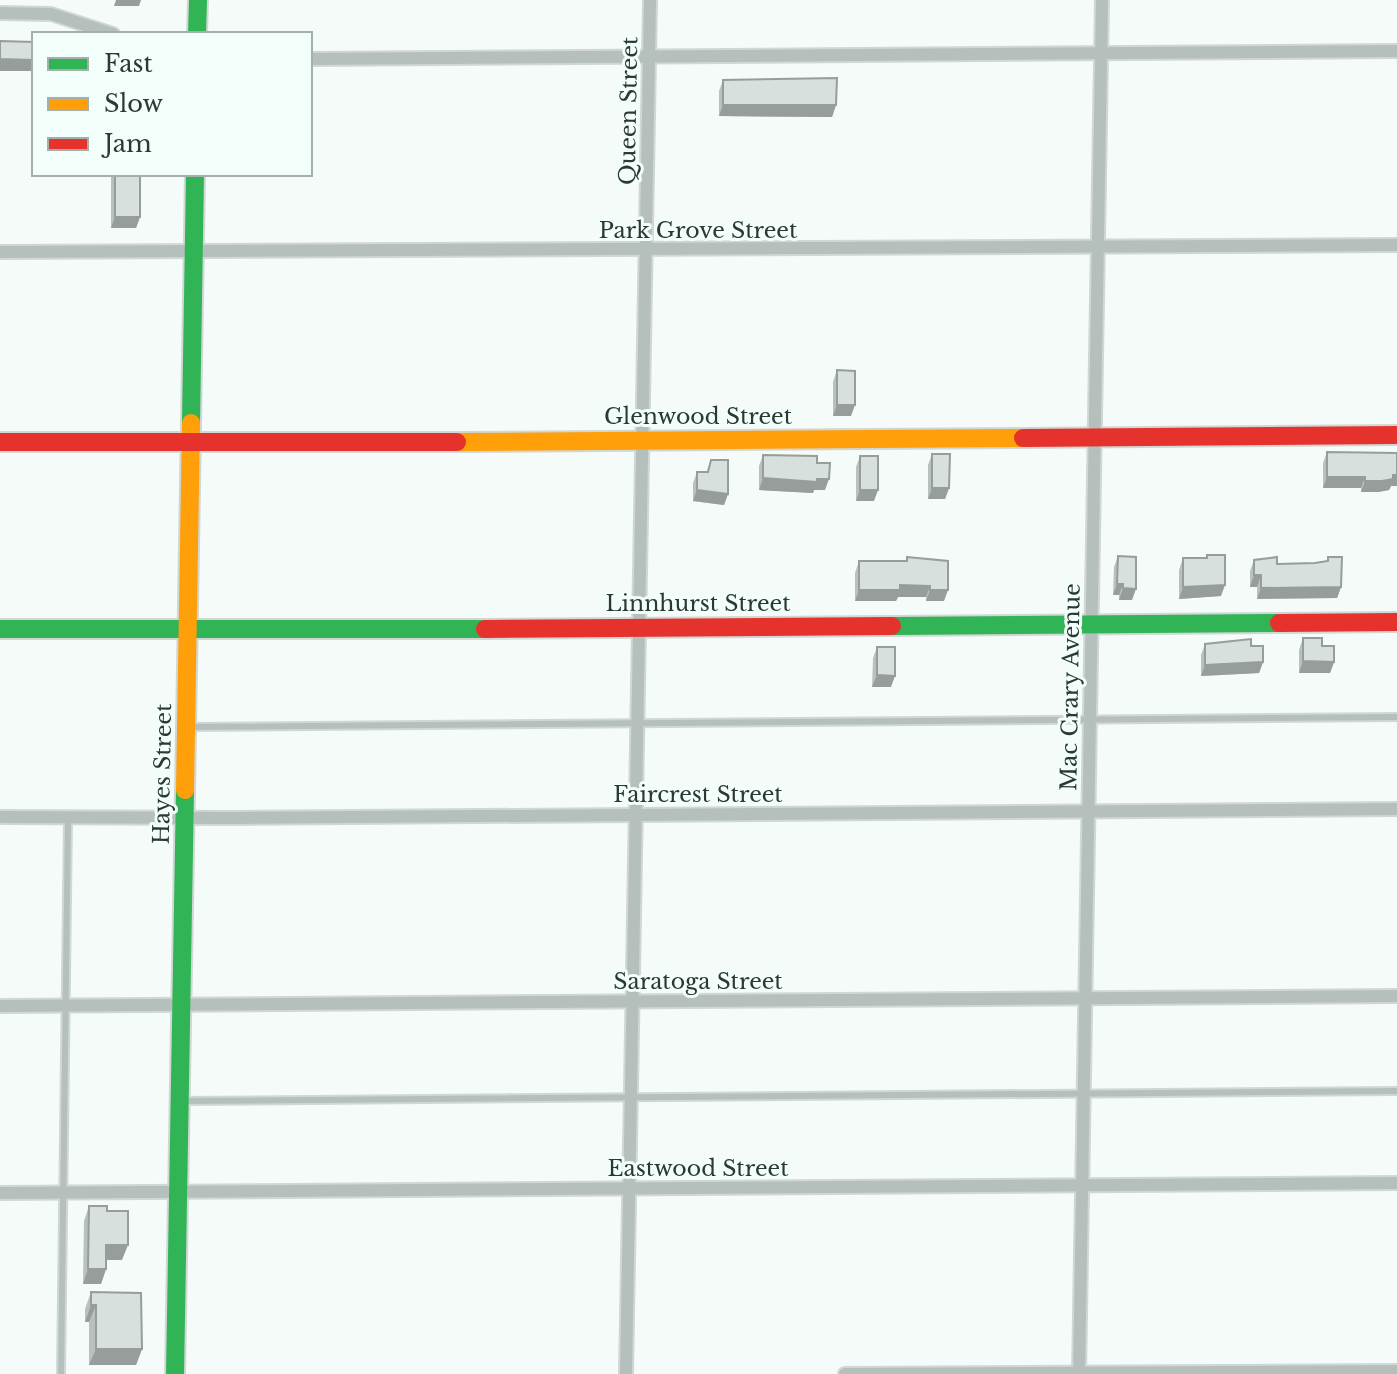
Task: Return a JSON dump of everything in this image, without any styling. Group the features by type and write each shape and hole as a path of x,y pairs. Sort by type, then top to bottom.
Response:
{"street":[{"path":"197,32 198,0"},
{"name":"Queen Street","path":"626,1374 650,0"},
{"name":"Mac Crary Avenue","path":"1079,1373 1102,0"},
{"path":"0,13 73,19 108,32"},
{"path":"312,59 1397,51"},
{"name":"Hayes Street","path":"175,1374 195,176"},
{"name":"Park Grove Street","path":"0,252 194,254 1397,245"},
{"name":"Glenwood Street","path":"0,442 191,444 1397,435"},
{"name":"Linnhurst Street","path":"0,629 189,631 1397,622"},
{"name":"Faircrest Street","path":"0,817 1397,809"},
{"name":"Saratoga Street","path":"0,1006 1397,996"},
{"name":"Eastwood Street","path":"0,1193 1397,1183"},
{"path":"845,1374 1397,1371"}],"lane":[{"path":"187,727 1397,717"},
{"path":"61,1374 68,817"},
{"path":"181,1101 1397,1091"}],"building":[{"path":"0,41 32,42 32,60 0,59"},
{"path":"837,78 836,105 723,105 723,80"},
{"path":"115,176 140,176 140,217 115,217"},
{"path":"837,370 855,371 855,405 837,405"},
{"path":"1327,452 1397,453 1397,475 1382,481 1365,481 1365,477 1327,477"},
{"path":"932,454 950,454 949,488 932,488"},
{"path":"763,455 817,456 817,463 830,463 829,479 817,479 817,482 763,478"},
{"path":"860,456 878,456 878,490 860,490"},
{"path":"711,460 728,460 728,494 697,490 697,472 708,472"},
{"path":"1207,555 1225,555 1225,585 1183,587 1183,558 1207,558"},
{"path":"1118,556 1136,557 1136,589 1117,584"},
{"path":"907,557 948,561 948,590 900,585 900,590 859,590 859,561 907,561"},
{"path":"1277,557 1277,564 1315,563 1328,561 1328,557 1342,557 1341,587 1261,588 1261,575 1254,575 1254,560"},
{"path":"1303,638 1322,638 1322,646 1334,646 1334,662 1303,661"},
{"path":"1251,639 1251,646 1263,646 1263,662 1205,665 1205,644"},
{"path":"877,647 895,647 895,676 877,675"},
{"path":"89,1206 107,1206 107,1211 128,1211 128,1245 106,1245 106,1269 88,1269"},
{"path":"91,1292 141,1293 142,1349 96,1349 96,1305 91,1305"}],"traffic: fast":[{"path":"197,32 198,0"},
{"path":"191,423 195,176"},
{"path":"892,626 1279,623"},
{"path":"0,629 485,629"},
{"path":"175,1374 185,790"}],"traffic: slow":[{"path":"185,790 191,423"},
{"path":"457,442 1023,438"}],"traffic: jam":[{"path":"1023,438 1397,435"},
{"path":"0,442 457,442"},
{"path":"1279,623 1397,622"},
{"path":"485,629 892,626"}]}
